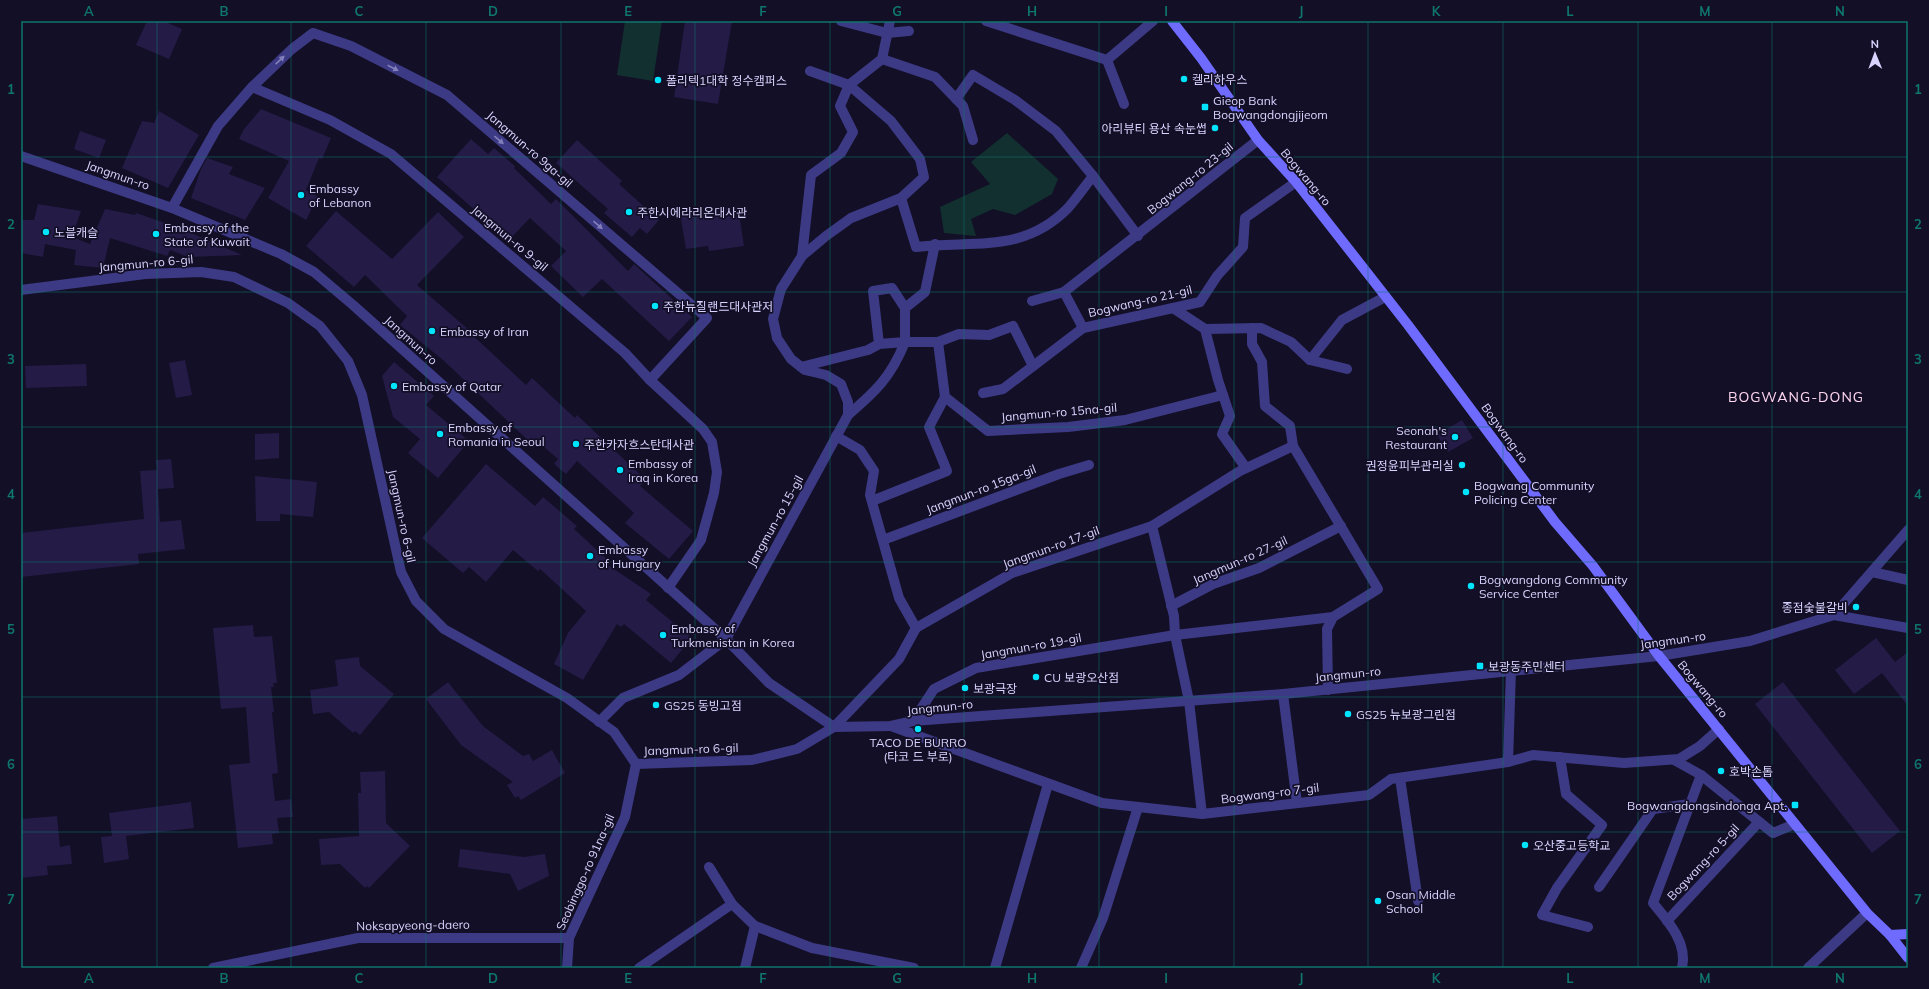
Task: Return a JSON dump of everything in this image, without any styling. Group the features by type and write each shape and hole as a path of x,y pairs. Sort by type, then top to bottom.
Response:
{"main road":[{"name":"Bogwang-ro","path":"1172,21 1201,58 1258,140 1296,182 1385,296 1555,522 1593,566 1659,656 1867,913 1890,935 1908,958"},
{"path":"1890,935 1908,934"}],"street":[{"path":"841,21 887,33 909,31"},
{"path":"802,256 810,175 841,153 853,132 840,106 849,85 882,59 890,21"},
{"path":"986,21 1107,60"},
{"path":"1107,60 1153,21"},
{"name":"Jangmun-ro 9ga-gil","path":"252,87 292,49 313,33 351,46 447,95 707,318 650,380"},
{"path":"882,59 935,77 962,106 973,140"},
{"path":"1107,60 1124,104"},
{"path":"810,71 849,85 891,120 920,159 924,177 901,198 851,218 826,236 802,256 781,289 773,319 777,338 792,359 805,370 826,376 841,384 848,402 848,415"},
{"path":"956,99 973,74 1015,100 1056,131 1093,176 1138,236"},
{"path":"172,208 218,126 252,87"},
{"name":"Jangmun-ro 9-gil","path":"252,87 330,120 391,154 625,353 650,380 703,429 712,442 717,472 714,493 701,540 668,588"},
{"name":"Bogwang-ro 23-gil","path":"1032,301 1064,292 1138,236 1258,140"},
{"name":"Jangmun-ro","path":"21,156 172,208 281,254 314,272 353,305 726,639 769,683 834,727 891,726 913,721 1283,694 1659,656 1750,641 1834,615 1908,628"},
{"path":"901,198 916,247 935,244 999,243 1021,238 1042,229 1068,208 1093,176"},
{"name":"Bogwang-ro 21-gil","path":"983,393 1003,389 1083,328 1200,302 1217,276 1243,247 1245,218 1296,182"},
{"path":"905,308 925,292 935,244"},
{"name":"Jangmun-ro 6-gil","path":"21,290 145,274 202,272 234,277 288,304 320,326 348,361 362,395 400,572 416,600 444,629 567,698 614,732 636,764 752,760 797,749 834,727"},
{"path":"848,415 876,391 897,362 905,342 905,308 892,288 873,291 879,344"},
{"path":"1064,292 1083,328"},
{"path":"1310,360 1342,320 1385,296"},
{"path":"1173,308 1205,329 1261,328 1291,342 1310,360 1346,369"},
{"path":"801,366 868,350 879,344 938,342 959,334 990,335 1013,326 1033,366"},
{"path":"1252,328 1252,344 1262,362 1265,406 1290,426 1293,446 1378,589 1334,617 1327,629 1328,690"},
{"path":"1205,329 1230,416 1222,434 1246,468"},
{"path":"872,502 947,471 929,427 945,397 938,342"},
{"name":"Jangmun-ro 15na-gil","path":"945,397 988,431 1068,427 1125,420 1223,395"},
{"name":"Jangmun-ro 15-gil","path":"726,639 848,415"},
{"path":"834,727 899,659 916,628 900,598 870,495 874,471 860,450 836,436"},
{"name":"Jangmun-ro 17-gil","path":"916,628 1012,573 1152,526 1246,468 1293,446"},
{"name":"Jangmun-ro 15ga-gil","path":"883,540 1059,474 1089,465"},
{"path":"1152,526 1172,606 1176,635 1189,700 1202,814"},
{"name":"Jangmun-ro 27-gil","path":"1172,606 1212,584 1258,568 1341,526"},
{"path":"1834,615 1908,530"},
{"path":"1872,572 1908,580"},
{"name":"Jangmun-ro 19-gil","path":"913,721 934,689 976,668 1176,635 1334,617"},
{"path":"599,722 623,698 679,675 726,639"},
{"path":"1508,762 1511,670"},
{"path":"1283,694 1297,803"},
{"name":"Bogwang-ro 7-gil","path":"891,726 1102,803 1202,814 1369,795 1391,780 1508,762 1533,755 1624,763 1674,760 1679,759 1700,746 1719,729"},
{"path":"1560,757 1566,794 1602,825 1557,888 1542,915 1588,928"},
{"name":"Bogwang-ro 5-gil","path":"1674,760 1701,775 1773,833 1795,824"},
{"name":"Seobinggo-ro 91na-gil","path":"566,968 569,938 625,818 636,764"},
{"name":"Bogwang-ro 5-gil","path":"1682,968 1684,959 1675,931 1653,903 1701,775"},
{"path":"1400,778 1418,901"},
{"path":"996,968 1048,784"},
{"path":"1599,887 1653,809 1690,804"},
{"path":"1081,968 1103,918 1138,807"},
{"name":"Bogwang-ro 5-gil","path":"1667,921 1759,822"},
{"path":"709,867 732,904 756,926 812,948 914,968"},
{"path":"638,968 732,904"},
{"path":"1808,968 1867,913"},
{"path":"745,968 756,926"},
{"name":"Noksapyeong-daero","path":"213,968 358,938 569,938"}],"green space":[{"path":"625,21 662,21 653,81 617,75"},
{"path":"1007,133 1058,179 1052,194 1015,215 993,209 971,219 976,236 944,233 940,207 990,184 971,162"}],"building":[{"path":"147,21 163,21 182,29 169,59 136,45"},
{"path":"685,21 732,21 718,104 674,97"},
{"path":"261,109 331,138 322,159 319,158 306,190 318,197 306,220 268,198 289,161 239,139 244,129"},
{"path":"159,111 199,135 168,188 122,168 142,121 154,123"},
{"path":"80,131 106,140 99,158 74,149"},
{"path":"471,139 488,154 494,148 515,166 514,168 551,204 556,199 628,271 634,264 692,317 669,341 602,279 583,297 551,266 566,251 530,218 510,239 478,208 476,211 437,177"},
{"path":"577,140 622,181 619,184 659,220 647,234 640,228 632,237 604,213 608,209 556,163"},
{"path":"207,158 233,167 229,174 265,188 245,220 191,198 201,169"},
{"path":"38,204 81,211 72,237 90,244 105,209 135,215 136,213 177,227 242,255 188,257 170,250 167,256 110,238 103,268 74,265 76,250 45,244 43,257 21,253 21,220 34,220"},
{"path":"738,206 744,246 709,251 708,246 686,249 680,214"},
{"path":"336,211 392,259 438,212 464,237 417,285 469,330 468,331 526,385 532,378 575,418 577,415 646,480 640,486 693,531 669,559 625,523 634,513 577,461 566,474 554,464 558,459 538,442 534,446 443,360 400,325 407,316 365,275 354,287 306,246"},
{"path":"185,360 192,395 176,398 169,363"},
{"path":"394,362 434,396 426,405 469,441 438,478 408,453 420,439 393,417 382,376"},
{"path":"86,364 87,386 26,388 25,366"},
{"name":"Seonah's Restaurant","path":"1462,420 1473,438 1448,452 1437,435"},
{"path":"279,433 279,458 255,460 255,434"},
{"path":"171,459 174,488 158,489 160,522 181,520 185,549 138,554 139,564 21,577 21,533 144,519 140,471 157,470 156,460"},
{"path":"486,464 535,506 543,497 577,526 574,529 610,562 608,565 651,594 646,600 692,638 671,663 624,624 621,627 617,624 583,680 554,664 568,633 586,611 540,569 538,571 513,550 486,582 469,567 463,573 422,538"},
{"path":"255,476 317,482 313,517 280,514 280,521 256,521"},
{"path":"253,625 254,637 272,636 277,683 273,683 274,687 271,687 278,773 272,774 275,801 291,799 293,817 277,818 279,833 272,834 273,844 238,848 229,765 250,763 246,707 221,709 213,628"},
{"path":"1876,638 1895,662 1908,652 1908,706 1882,673 1854,694 1835,670"},
{"path":"359,657 360,666 394,694 360,735 355,731 353,733 329,712 313,714 310,690 338,686 335,660"},
{"path":"448,682 483,726 523,756 529,754 533,761 552,750 565,773 521,800 518,796 515,798 507,785 513,782 461,745 426,699"},
{"path":"1783,682 1900,831 1872,853 1755,704"},
{"path":"385,771 386,823 410,846 369,888 367,886 365,888 340,864 321,865 319,839 359,836 358,793 361,793 360,772"},
{"path":"191,802 194,828 126,836 129,859 104,863 101,837 112,836 109,813"},
{"path":"57,816 60,847 70,845 72,864 47,866 48,875 21,878 21,819"},
{"path":"460,849 524,857 545,854 549,876 518,891 510,874 458,867"}],"place":[{"name":"켈리하우스","path":"1184,79"},
{"name":"폴리텍1대학 정수캠퍼스","path":"658,80"},
{"name":"Gieop Bank Bogwangdongjijeom","path":"1205,107"},
{"name":"아리뷰티 용산 속눈썹","path":"1215,128"},
{"name":"Embassy of Lebanon","path":"301,195"},
{"name":"주한시에라리온대사관","path":"629,212"},
{"name":"노블캐슬","path":"46,232"},
{"name":"Embassy of the State of Kuwait","path":"156,234"},
{"name":"주한뉴질랜드대사관저","path":"655,306"},
{"name":"Embassy of Iran","path":"432,331"},
{"name":"Embassy of Qatar","path":"394,386"},
{"name":"Embassy of Romania in Seoul","path":"440,434"},
{"name":"Seonah's Restaurant","path":"1455,437"},
{"name":"주한카자흐스탄대사관","path":"576,444"},
{"name":"권정윤피부관리실","path":"1462,465"},
{"name":"Embassy of Iraq in Korea","path":"620,470"},
{"name":"Bogwang Community Policing Center","path":"1466,492"},
{"name":"Embassy of Hungary","path":"590,556"},
{"name":"Bogwangdong Community Service Center","path":"1471,586"},
{"name":"종점숯불갈비","path":"1856,607"},
{"name":"Embassy of Turkmenistan in Korea","path":"663,635"},
{"name":"보광동주민센터","path":"1480,666"},
{"name":"CU 보광오산점","path":"1036,677"},
{"name":"보광극장","path":"965,688"},
{"name":"GS25 동빙고점","path":"656,705"},
{"name":"GS25 뉴보광그린점","path":"1348,714"},
{"name":"TACO DE BURRO (타코 드 부로)","path":"918,729"},
{"name":"호박손톱","path":"1721,771"},
{"name":"Bogwangdongsindonga Apt.","path":"1795,805"},
{"name":"오산중고등학교","path":"1525,845"},
{"name":"Osan Middle School","path":"1378,901"}],"district":[{"name":"BOGWANG-DONG","path":"1796,397"}]}
